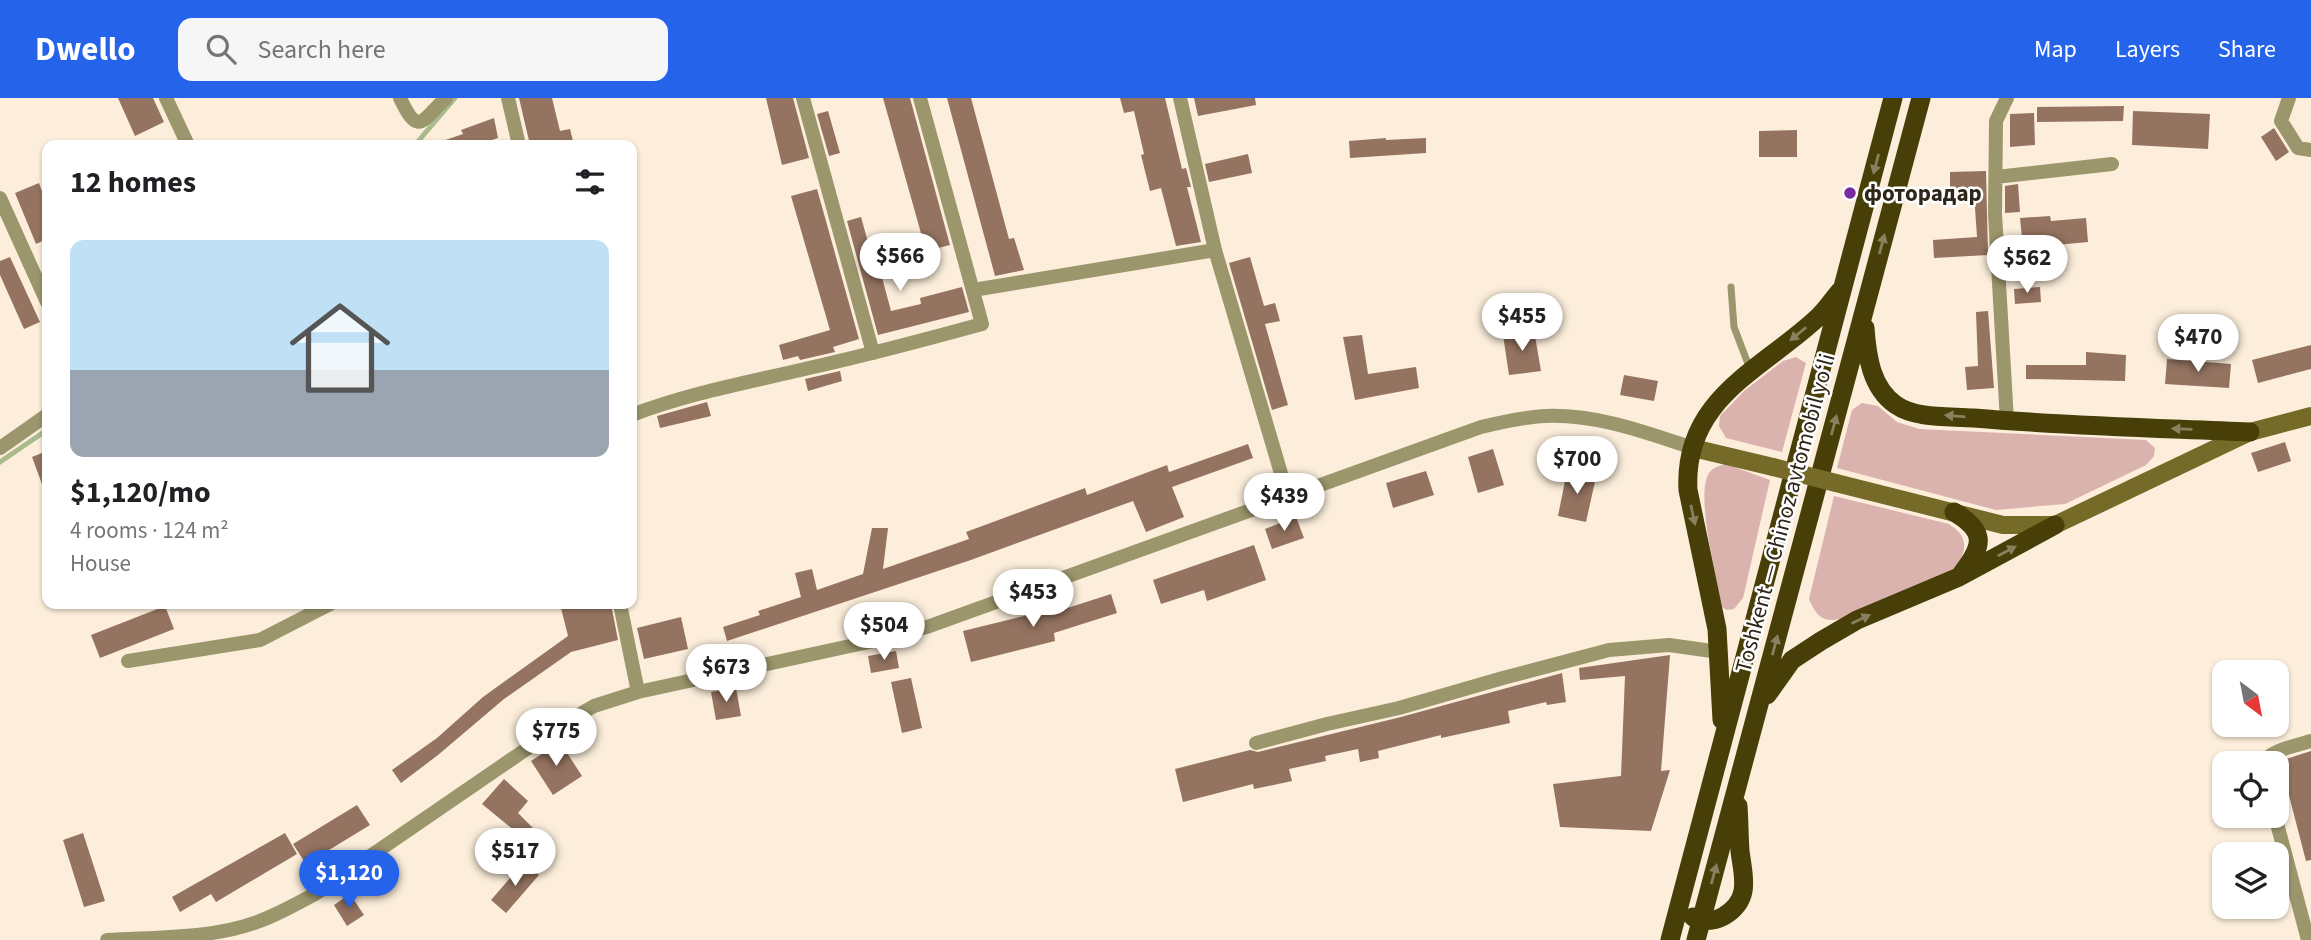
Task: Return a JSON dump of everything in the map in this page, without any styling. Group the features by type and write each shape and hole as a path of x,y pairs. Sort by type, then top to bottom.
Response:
{"highway":[{"name":"Toshkent — Chinoz avtomobil yoʻli","path":"1670,940 1893,98"},
{"name":"Toshkent — Chinoz avtomobil yoʻli","path":"1699,930 1921,98"},
{"path":"1885,133 1891,127 1899,126 1907,131 1909,142"},
{"path":"1723,742 1717,629 1688,490 1687,476 1693,448 1711,408 1750,369 1818,318 1844,285"},
{"path":"1864,310 1870,366 1886,396 1906,410 2007,421 2250,432"},
{"path":"1954,512 1972,523 1977,536 1973,558 1959,576"},
{"path":"1757,710 1791,660 1857,620 1959,576 2055,525"},
{"path":"1680,904 1699,930 1729,912 1742,896 1746,876 1740,852 1737,787"}],"main road":[{"path":"1693,448 2003,525 2055,525 2250,432 2311,416"}],"street":[{"path":"166,98 186,140"},
{"path":"400,98 410,118 417,122 425,120 446,98"},
{"path":"508,98 518,140"},
{"path":"803,98 873,353"},
{"path":"637,413 727,387 982,324 920,98"},
{"path":"1180,98 1215,250 1288,497"},
{"path":"2007,98 1996,121 1995,214 2007,421"},
{"path":"2289,98 2281,121 2298,148 2311,150"},
{"path":"1996,177 2112,164"},
{"path":"0,198 42,291"},
{"path":"972,290 1215,250"},
{"path":"107,940 209,934 258,922 288,909 315,894 562,724 594,706 638,692 873,642 927,627 1481,427 1526,418 1558,416 1601,420 1693,448"},
{"path":"0,448 42,419"},
{"path":"128,661 260,640 320,609"},
{"path":"621,609 638,692"},
{"path":"1256,743 1327,723 1399,708 1609,650 1669,645 1719,652"},
{"path":"2278,751 2311,741"},
{"path":"2279,828 2308,940"}],"lane":[{"path":"1731,287 1734,327 1750,369"}],"shaded area":[{"path":"1796,357 1806,363 1782,452 1726,438 1719,426 1720,416 1744,391 1783,361"},
{"path":"1862,403 1878,406 1897,422 1919,429 2146,440 2155,448 2154,456 2146,465 2065,504 1996,510 1837,468 1852,410"},
{"path":"1726,464 1770,480 1743,598 1734,609 1727,610 1722,607 1704,501 1708,475 1718,466"},
{"path":"1834,496 1949,524 1961,535 1964,546 1954,570 1847,617 1833,620 1823,618 1815,611 1809,599"}],"building":[{"path":"118,98 153,98 164,122 135,136"},
{"path":"519,98 552,98 560,131 570,129 573,140 529,140"},
{"path":"766,98 793,98 809,158 782,165"},
{"path":"883,98 910,98 950,245 926,251"},
{"path":"947,98 971,98 1009,239 1014,238 1024,270 995,276"},
{"path":"1120,98 1165,98 1182,169 1186,168 1191,187 1187,187 1201,242 1176,246 1161,188 1150,191 1134,111 1124,113"},
{"path":"1194,98 1255,98 1256,105 1198,116"},
{"path":"2124,106 2123,121 2037,122 2037,107"},
{"path":"828,111 840,153 829,156 817,114"},
{"path":"2133,111 2210,114 2208,149 2132,145"},
{"path":"2034,113 2035,145 2010,147 2010,114"},
{"path":"494,118 498,138 446,140 463,134 461,130"},
{"path":"2274,128 2289,152 2276,161 2261,137"},
{"path":"1797,130 1797,157 1759,157 1759,131"},
{"path":"1426,138 1426,153 1350,158 1349,141"},
{"path":"1248,154 1252,173 1209,182 1205,164"},
{"path":"1986,171 1988,255 1934,258 1933,240 1977,237 1974,193 1950,194 1950,172"},
{"path":"39,183 42,191 42,241 36,244 15,193"},
{"path":"2018,184 2020,212 2005,213 2005,186"},
{"path":"817,189 859,339 833,347 835,352 800,360 798,356 783,360 779,345 830,330 791,196"},
{"path":"2050,216 2051,221 2086,218 2088,242 2023,248 2020,218"},
{"path":"861,217 876,271 880,270 891,311 921,304 920,298 962,287 969,312 878,335 847,221"},
{"path":"10,257 40,322 24,329 0,275 0,261"},
{"path":"1250,257 1264,306 1275,303 1280,321 1265,324 1288,405 1272,410 1229,263"},
{"path":"2040,287 2041,302 2015,304 2014,289"},
{"path":"1988,311 1994,388 1967,390 1965,367 1978,366 1976,312"},
{"path":"1534,330 1541,371 1509,375 1503,335"},
{"path":"1362,335 1368,374 1416,367 1419,388 1355,400 1343,337"},
{"path":"2311,345 2311,369 2258,383 2252,360"},
{"path":"2086,352 2126,355 2125,381 2026,379 2026,365 2086,365"},
{"path":"2167,359 2231,364 2229,388 2165,384"},
{"path":"840,371 842,381 808,391 805,379"},
{"path":"1624,375 1658,381 1654,401 1620,395"},
{"path":"707,402 711,416 660,428 657,416"},
{"path":"2285,442 2291,461 2258,472 2251,453"},
{"path":"1248,444 1253,458 1172,487 1184,517 1146,532 1133,501 968,561 727,641 723,627 760,615 758,611 801,597 795,573 812,569 817,590 863,574 872,528 888,528 883,569 969,539 966,532 1085,488 1087,495 1167,465 1169,472"},
{"path":"1493,449 1504,485 1478,493 1468,457"},
{"path":"42,453 42,484 32,457"},
{"path":"1426,471 1434,495 1393,508 1386,483"},
{"path":"1567,471 1596,477 1586,522 1558,516"},
{"path":"1296,517 1304,538 1272,549 1265,529"},
{"path":"1254,545 1266,580 1207,601 1204,590 1161,604 1153,580"},
{"path":"1111,594 1117,613 1054,633 1055,641 971,662 963,631 1048,610 1049,614"},
{"path":"157,609 166,609 174,629 100,658 91,635"},
{"path":"561,609 612,609 618,640 571,652 504,699 401,783 392,770 437,738 483,697 568,636"},
{"path":"681,617 688,649 644,659 637,628"},
{"path":"896,651 899,668 871,673 868,656"},
{"path":"1670,655 1661,771 1670,770 1651,831 1560,827 1553,784 1621,776 1625,676 1580,680 1579,668"},
{"path":"1562,673 1566,702 1547,705 1546,702 1508,711 1510,723 1441,738 1441,735 1378,751 1379,758 1360,762 1358,749 1325,756 1326,761 1289,769 1292,781 1254,789 1253,784 1183,802 1175,769 1401,717"},
{"path":"911,678 922,728 902,733 891,682"},
{"path":"736,688 741,716 716,720 711,692"},
{"path":"560,742 582,776 553,795 531,761"},
{"path":"2311,751 2311,860 2306,861 2289,796 2289,758"},
{"path":"504,779 528,801 518,813 540,835 532,845 482,804"},
{"path":"357,805 370,825 306,864 293,844"},
{"path":"83,833 105,901 84,907 63,840"},
{"path":"285,833 297,854 216,902 211,894 180,912 172,897"},
{"path":"524,862 539,875 506,913 491,900"},
{"path":"350,894 364,915 347,926 334,905"}],"waterway":[{"path":"419,140 455,98"},
{"path":"0,462 42,433"}],"place":[{"name":"фоторадар","path":"1850,193"}]}
